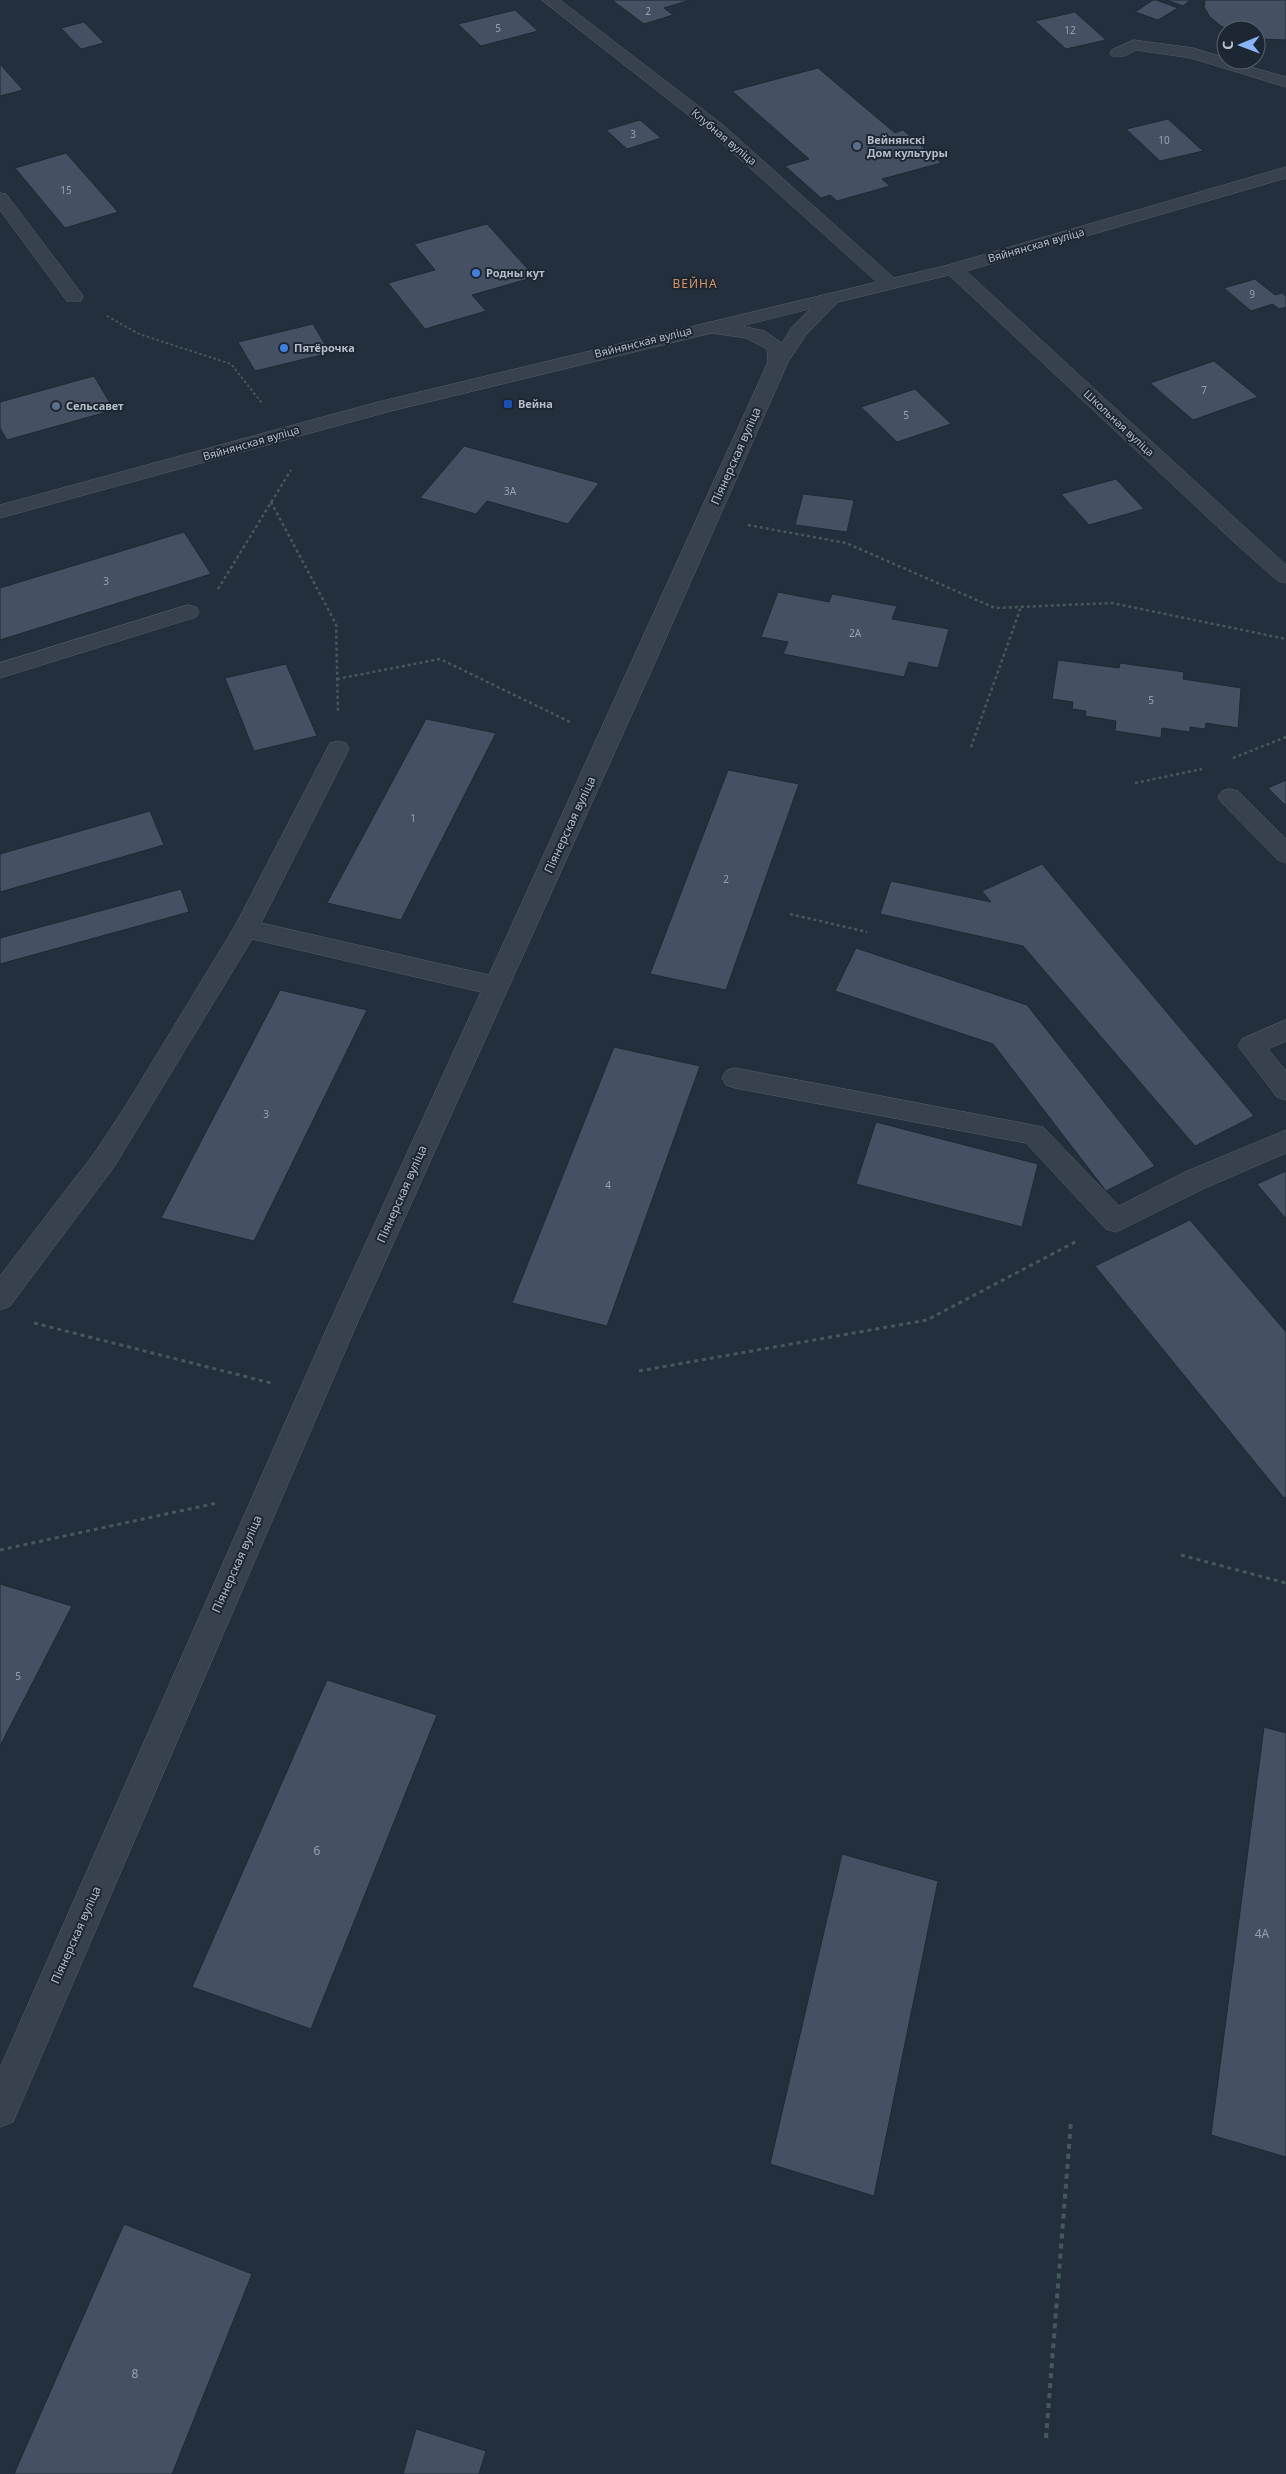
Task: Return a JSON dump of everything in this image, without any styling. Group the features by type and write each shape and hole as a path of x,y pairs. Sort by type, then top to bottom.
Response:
{"street":[{"name":"Клубная вуліца","path":"550,0 717,129 890,284"},
{"path":"1118,52 1134,45 1193,53 1286,82"},
{"name":"Вяйнянская вуліца","path":"0,512 403,401 834,296 953,269 1286,172"},
{"path":"0,198 74,297"},
{"name":"Школьная вуліца","path":"953,269 1242,538 1286,576"},
{"name":"Піянерская вуліца","path":"0,2109 312,1393 778,362 799,331 834,296"},
{"path":"703,328 738,331 764,338 776,348 778,362"},
{"path":"0,671 188,612"},
{"path":"0,1298 75,1196 106,1158 246,929 338,749"},
{"path":"1230,796 1286,854"},
{"path":"246,929 496,986"},
{"path":"1286,1030 1251,1046 1286,1090"},
{"path":"736,1078 1034,1134 1116,1220 1195,1180 1286,1141"}],"path":[{"path":"74,297 139,334 231,364 285,433 292,469 219,588 188,612"},
{"path":"271,502 336,624 338,749"},
{"path":"708,518 846,543 995,608 1112,603 1286,639"},
{"path":"971,747 1020,607"},
{"path":"337,679 440,659 608,741"},
{"path":"790,914 867,932"},
{"path":"639,1371 927,1320 1116,1220"},
{"path":"28,1322 312,1393"},
{"path":"0,1550 269,1492"},
{"path":"1181,1555 1286,1583"},
{"path":"1046,2438 1071,2121"}],"building":[{"path":"612,0 690,0 664,8 673,15 644,24"},
{"path":"1153,0 1178,8 1158,20 1135,12"},
{"path":"1166,0 1190,0 1183,6"},
{"path":"1205,0 1286,0 1286,40 1266,39 1266,20 1216,20 1216,22 1210,17 1204,7"},
{"path":"515,10 538,31 481,46 458,24"},
{"path":"1075,12 1106,40 1066,49 1035,21"},
{"path":"84,22 104,43 81,49 61,28"},
{"path":"0,64 23,90 0,96"},
{"name":"Вейнянскі Дом культуры","path":"818,68 895,133 903,130 941,163 882,179 890,186 837,201 830,195 821,198 785,166 809,159 732,91"},
{"path":"1168,119 1203,151 1160,161 1126,129"},
{"path":"640,120 661,138 627,149 606,130"},
{"path":"66,153 118,212 65,228 15,168"},
{"name":"Родны кут","path":"487,224 535,277 472,295 486,311 425,329 388,283 435,270 414,244"},
{"path":"1255,279 1275,295 1282,293 1286,296 1286,307 1279,309 1273,304 1251,311 1224,288"},
{"name":"Пятёрочка","path":"313,324 330,353 255,371 238,342"},
{"path":"1214,361 1258,397 1193,420 1150,383"},
{"name":"Сельсавет","path":"94,376 114,410 7,440 0,428 0,402"},
{"path":"915,389 951,424 897,442 861,407"},
{"path":"464,446 599,483 568,524 487,501 476,514 420,498"},
{"path":"1116,479 1144,509 1089,525 1061,494"},
{"path":"803,494 854,500 847,532 795,525"},
{"path":"184,532 211,574 0,640 0,588"},
{"path":"778,592 829,602 832,594 897,606 892,619 949,629 938,668 909,662 904,677 783,654 788,642 761,637"},
{"path":"1058,660 1119,668 1120,663 1184,672 1183,679 1241,688 1238,728 1206,723 1205,729 1190,727 1190,732 1162,728 1161,738 1115,731 1116,721 1085,716 1086,711 1072,709 1073,702 1052,699"},
{"path":"286,664 317,736 254,751 225,678"},
{"path":"426,719 496,733 401,920 327,903"},
{"path":"728,770 799,784 726,990 650,974"},
{"path":"1286,780 1286,806 1268,788"},
{"path":"150,811 164,845 0,892 0,854"},
{"path":"1042,864 1254,1116 1195,1146 1023,946 880,914 891,881 991,902 982,891"},
{"path":"181,889 189,912 0,964 0,938"},
{"path":"856,948 1027,1005 1155,1166 1106,1191 993,1044 835,991"},
{"path":"280,990 367,1010 254,1241 161,1218"},
{"path":"614,1047 700,1066 607,1326 512,1303"},
{"path":"876,1122 1038,1164 1022,1227 856,1184"},
{"path":"1286,1171 1286,1219 1257,1184"},
{"path":"1190,1220 1286,1332 1286,1497 1284,1498 1095,1266"},
{"path":"0,1584 72,1606 0,1746"},
{"path":"327,1680 437,1715 311,2029 192,1987"},
{"path":"1264,1727 1286,1733 1286,2157 1211,2135"},
{"path":"842,1854 938,1881 874,2196 770,2164"},
{"path":"124,2224 252,2274 172,2474 14,2474"},
{"path":"416,2429 486,2451 479,2474 403,2474"}],"place":[{"name":"Вейнянскі Дом культуры","path":"857,146"},
{"name":"Родны кут","path":"476,273"},
{"name":"Пятёрочка","path":"284,348"},
{"name":"Вейна","path":"508,404"},
{"name":"Сельсавет","path":"56,406"}],"district":[{"name":"ВЕЙНА","path":"695,284"}]}
